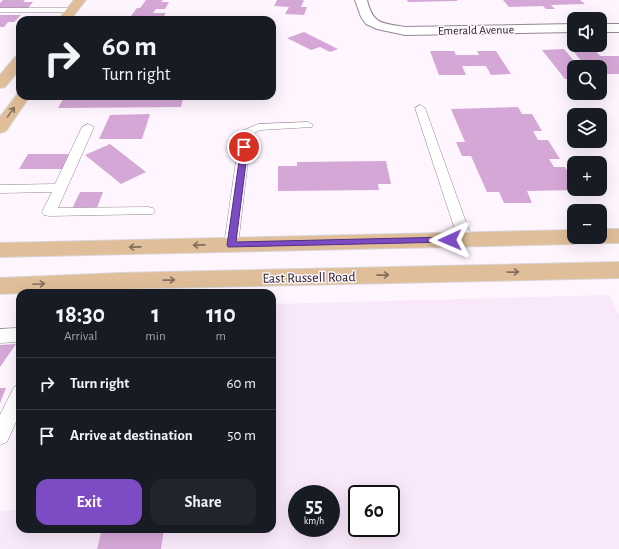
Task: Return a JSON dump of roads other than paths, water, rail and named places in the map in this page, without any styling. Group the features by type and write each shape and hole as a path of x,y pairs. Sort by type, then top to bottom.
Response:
{"main road":[{"path":"67,16 80,0"},
{"path":"0,84 16,65"},
{"path":"0,128 20,100"},
{"path":"607,236 619,236"},
{"path":"0,250 567,237"},
{"path":"546,238 560,271"},
{"name":"East Russell Road","path":"0,286 67,288 619,270"}],"street":[{"name":"Emerald Avenue","path":"361,0 364,14 369,21 379,26 406,31 567,28"},
{"path":"607,28 619,28"}],"lane":[{"path":"0,10 71,10"},
{"path":"420,108 465,239"},
{"path":"231,245 246,133 258,127 308,126"},
{"path":"88,127 49,212 148,211"},
{"path":"0,189 59,188"},
{"path":"0,336 16,335"},
{"path":"0,436 16,402"}]}
